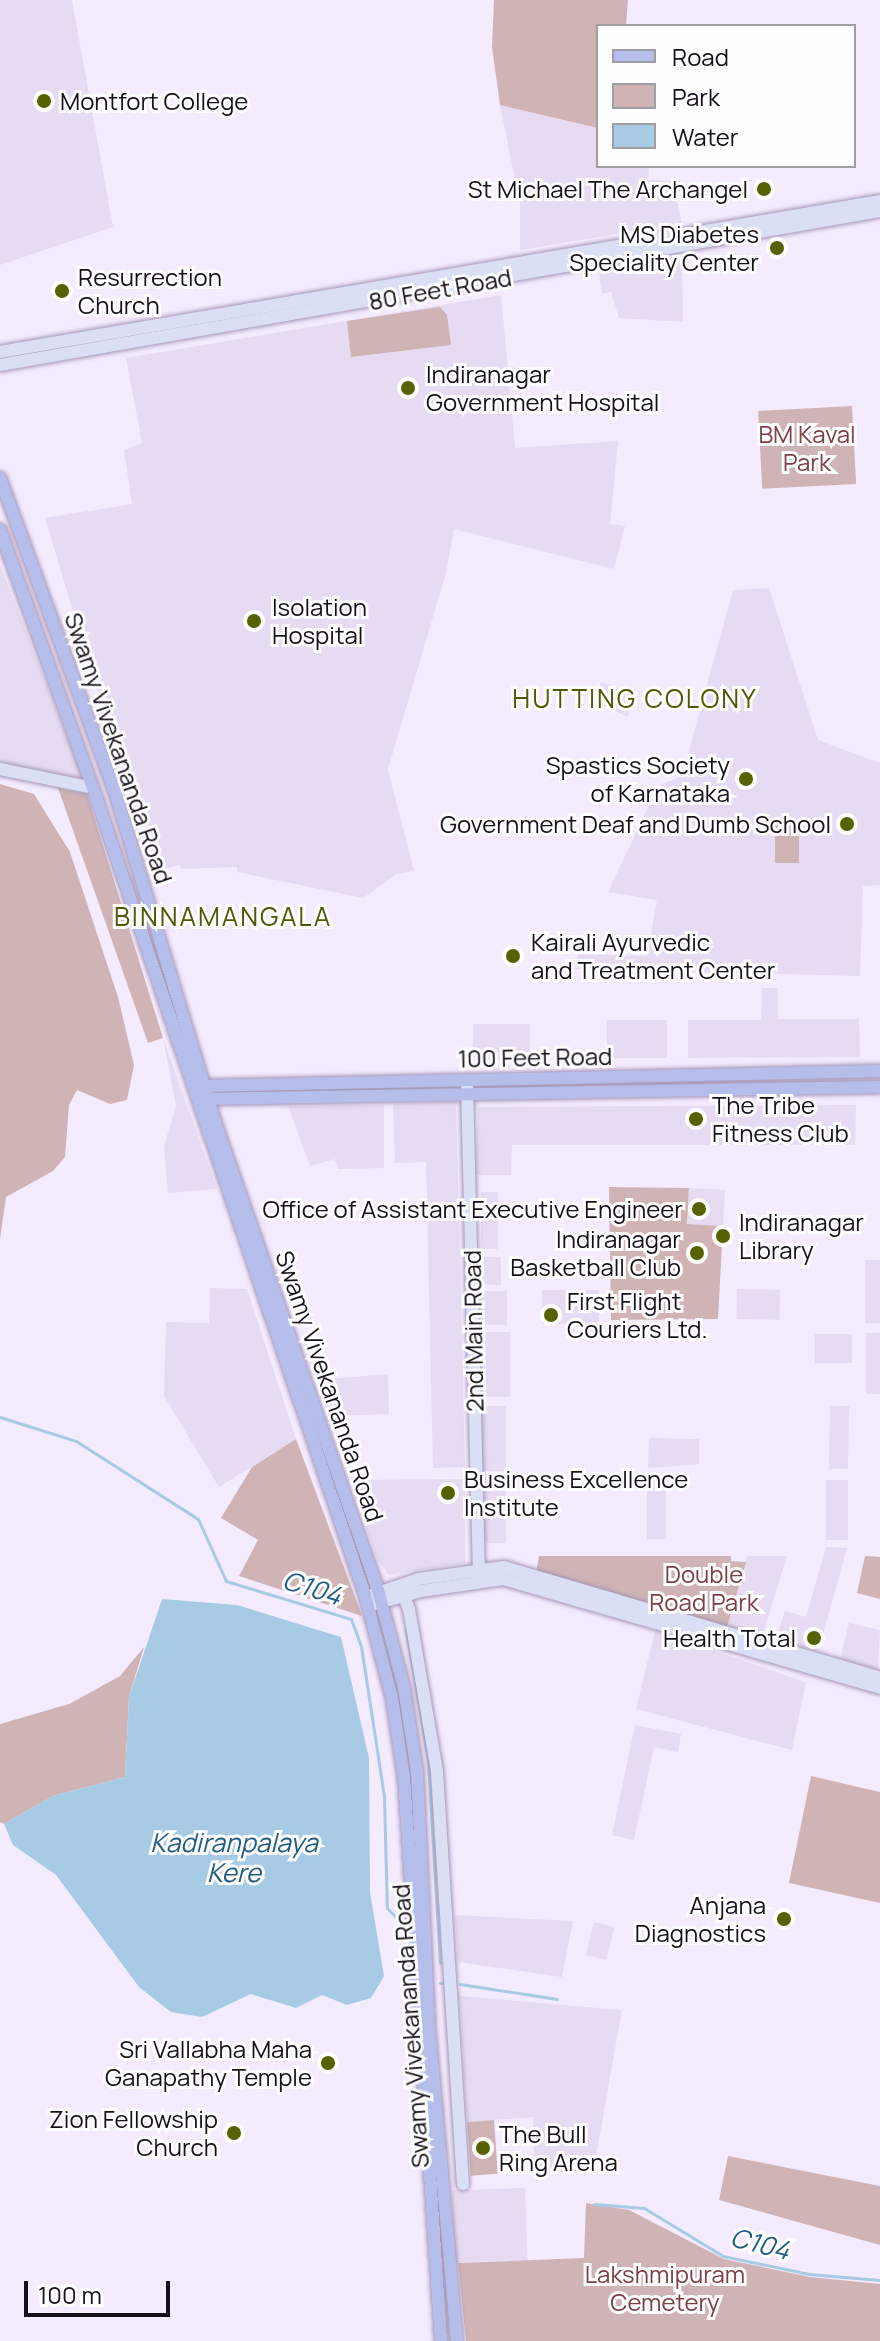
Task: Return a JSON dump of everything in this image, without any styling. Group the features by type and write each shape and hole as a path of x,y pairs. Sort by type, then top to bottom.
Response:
{"main road":[{"name":"Swamy Vivekananda Road","path":"0,478 114,789 209,1099 373,1600 404,1777 441,2341"},
{"name":"Swamy Vivekananda Road","path":"0,530 93,788 193,1094 404,1688 417,1772 429,2027 457,2341"},
{"name":"100 Feet Road","path":"193,1094 205,1084 880,1071"},
{"name":"100 Feet Road","path":"193,1094 209,1099 468,1098 880,1087"}],"street":[{"name":"80 Feet Road","path":"0,352 880,201"},
{"name":"80 Feet Road","path":"0,365 880,211"},
{"path":"0,769 93,788"},
{"name":"2nd Main Road","path":"467,1081 479,1575"},
{"path":"373,1600 504,1567 880,1678"},
{"path":"479,1575 503,1579 880,1688"},
{"path":"402,1592 437,1771 463,2184"}],"shaded area":[{"name":"Montfort College","path":"0,0 72,0 113,227 0,265"},
{"path":"500,105 596,128 596,168 649,168 648,180 673,181 682,223 520,250 520,204"},
{"path":"682,258 683,322 619,318 611,292 602,294 599,273"},
{"name":"Isolation Hospital","path":"501,295 515,448 618,441 610,524 625,526 614,569 454,529 446,573 388,769 414,871 397,874 363,898 237,872 237,867 181,869 180,865 159,870 106,721 45,518 132,504 124,450 142,443 126,358"},
{"path":"0,565 84,780 0,764"},
{"name":"Spastics Society of Karnataka","path":"769,588 818,740 880,763 880,885 863,886 860,976 572,969 579,954 647,956 657,900 608,892 658,786 682,776 733,590"},
{"path":"601,682 637,696 627,717 592,700"},
{"path":"762,988 778,988 778,1019 859,1019 860,1057 688,1058 688,1020 761,1020"},
{"path":"607,1020 667,1020 667,1058 607,1058"},
{"path":"473,1024 530,1024 530,1060 473,1060"},
{"path":"163,1038 217,1189 168,1193 164,1146 176,1106"},
{"path":"456,1102 465,1467 433,1468 426,1162 395,1163 393,1104"},
{"path":"384,1105 384,1168 338,1169 335,1159 310,1166 288,1106"},
{"path":"856,1105 855,1145 512,1145 511,1175 476,1175 478,1107"},
{"path":"689,1188 725,1190 723,1226 687,1224"},
{"path":"481,1192 498,1192 498,1249 481,1249"},
{"path":"476,1257 501,1257 501,1285 476,1285"},
{"path":"865,1260 880,1260 880,1323 865,1323"},
{"path":"210,1288 247,1289 296,1439 219,1487 164,1396 166,1322 209,1323"},
{"path":"737,1289 780,1290 779,1320 736,1319"},
{"path":"542,1290 599,1290 599,1324 542,1324"},
{"path":"477,1291 507,1291 507,1325 477,1325"},
{"path":"478,1332 510,1332 510,1397 478,1397"},
{"path":"866,1333 880,1333 880,1394 866,1394"},
{"path":"815,1334 852,1334 852,1363 815,1363"},
{"path":"388,1374 389,1414 330,1416 320,1380"},
{"path":"480,1406 506,1406 506,1471 480,1471"},
{"path":"830,1406 849,1406 848,1469 829,1469"},
{"path":"649,1438 699,1439 699,1464 648,1468"},
{"path":"481,1478 506,1478 506,1543 481,1543"},
{"path":"465,1479 465,1563 389,1575 378,1560 351,1485 356,1480"},
{"path":"647,1479 666,1479 666,1539 647,1539"},
{"path":"826,1480 848,1480 848,1540 826,1540"},
{"path":"826,1547 847,1548 818,1652 776,1638 785,1611 806,1617"},
{"path":"747,1556 787,1556 762,1637 727,1627"},
{"path":"849,1623 880,1630 878,1670 840,1659"},
{"path":"655,1631 806,1682 792,1750 636,1709"},
{"path":"635,1725 681,1734 678,1752 654,1747 634,1840 612,1835"},
{"path":"455,1915 573,1921 562,1977 458,1962"},
{"path":"594,1922 614,1927 606,1960 586,1955"},
{"path":"460,1996 622,2010 593,2173 534,2172 533,2117 467,2122"},
{"path":"525,2188 528,2260 455,2263 452,2191"}],"green space":[{"path":"494,0 628,0 626,24 596,24 596,128 500,105 492,47"},
{"path":"440,307 447,315 451,345 351,357 347,321"},
{"name":"BM Kaval Park","path":"852,406 856,484 762,489 758,411"},
{"path":"0,784 34,794 70,852 118,997 134,1065 127,1100 110,1104 77,1090 69,1105 65,1157 53,1171 6,1197 0,1239"},
{"path":"58,788 87,794 163,1038 148,1043"},
{"path":"775,821 799,821 799,863 775,863"},
{"path":"609,1187 689,1188 687,1224 723,1226 718,1319 611,1320"},
{"path":"296,1439 362,1616 239,1576 258,1540 221,1518 252,1467"},
{"name":"Double Road Park","path":"539,1556 731,1556 731,1561 746,1562 727,1627 536,1573"},
{"path":"865,1556 880,1557 880,1599 857,1593"},
{"path":"144,1647 129,1697 125,1777 53,1796 4,1824 0,1822 0,1724 69,1704 120,1676"},
{"path":"811,1776 880,1792 880,1903 789,1883"},
{"name":"The Bull Ring Arena","path":"494,2120 498,2174 471,2176 467,2122"},
{"path":"728,2156 880,2186 880,2245 719,2200"},
{"name":"Lakshmipuram Cemetery","path":"586,2203 629,2210 724,2259 810,2277 880,2284 880,2341 466,2341 458,2263 584,2258"}],"water":[{"name":"Kadiranpalaya Kere","path":"162,1599 237,1605 341,1637 369,1758 370,1892 384,1976 371,1998 347,2005 322,1995 296,2008 251,1994 202,2017 171,2012 139,1987 56,1875 13,1845 4,1824 53,1796 125,1777 129,1697"}],"waterway":[{"name":"C104","path":"0,1417 76,1441 198,1519 226,1581 351,1619 361,1646 384,1797 387,1908 410,1931"},
{"path":"406,1629 428,1761 440,1963"},
{"name":"C104","path":"460,1984 557,1999"},
{"name":"C104","path":"594,2204 644,2208 723,2256 809,2274 880,2280"}],"place":[{"name":"Montfort College","path":"44,101"},
{"name":"St Michael The Archangel","path":"764,189"},
{"name":"MS Diabetes Speciality Center","path":"777,248"},
{"name":"Resurrection Church","path":"62,291"},
{"name":"Indiranagar Government Hospital","path":"408,388"},
{"name":"Isolation Hospital","path":"254,621"},
{"name":"Spastics Society of Karnataka","path":"746,779"},
{"name":"Government Deaf and Dumb School","path":"847,824"},
{"name":"Kairali Ayurvedic and Treatment Center","path":"513,956"},
{"name":"The Tribe Fitness Club","path":"696,1119"},
{"name":"Office of Assistant Executive Engineer","path":"699,1209"},
{"name":"Indiranagar Library","path":"723,1236"},
{"name":"Indiranagar Basketball Club","path":"697,1253"},
{"name":"First Flight Couriers Ltd.","path":"551,1315"},
{"name":"Business Excellence Institute","path":"448,1493"},
{"name":"Health Total","path":"814,1638"},
{"name":"Anjana Diagnostics","path":"784,1919"},
{"name":"Sri Vallabha Maha Ganapathy Temple","path":"328,2063"},
{"name":"Zion Fellowship Church","path":"234,2133"},
{"name":"The Bull Ring Arena","path":"483,2148"}],"district":[{"name":"HUTTING COLONY","path":"635,699"},
{"name":"BINNAMANGALA","path":"223,917"}]}
